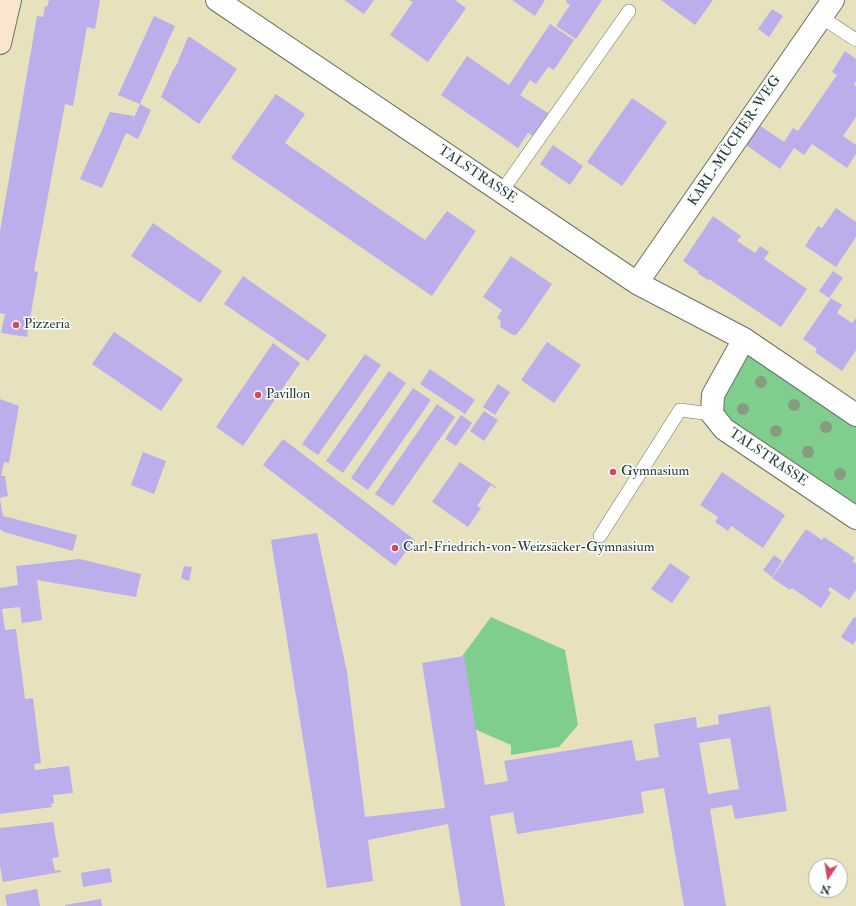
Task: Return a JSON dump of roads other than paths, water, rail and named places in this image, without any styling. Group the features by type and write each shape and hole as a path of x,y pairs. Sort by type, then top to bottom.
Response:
{"street":[{"path":"1,32 8,0"},
{"name":"TALSTRASSE","path":"217,0 637,283 744,339 856,415"},
{"name":"KARL-MÜCHER-WEG","path":"637,283 827,8"},
{"path":"712,414 713,395 744,339"},
{"name":"TALSTRASSE","path":"712,414 724,429 856,518"}],"lane":[{"path":"827,8 856,40"},
{"path":"502,191 629,11"},
{"path":"600,536 680,410 712,414"}],"place":[{"name":"Pizzeria","path":"16,325"},
{"name":"Pavillon","path":"258,395"},
{"name":"Gymnasium","path":"613,472"},
{"name":"Carl-Friedrich-von-Weizsäcker-Gymnasium","path":"395,548"}]}
